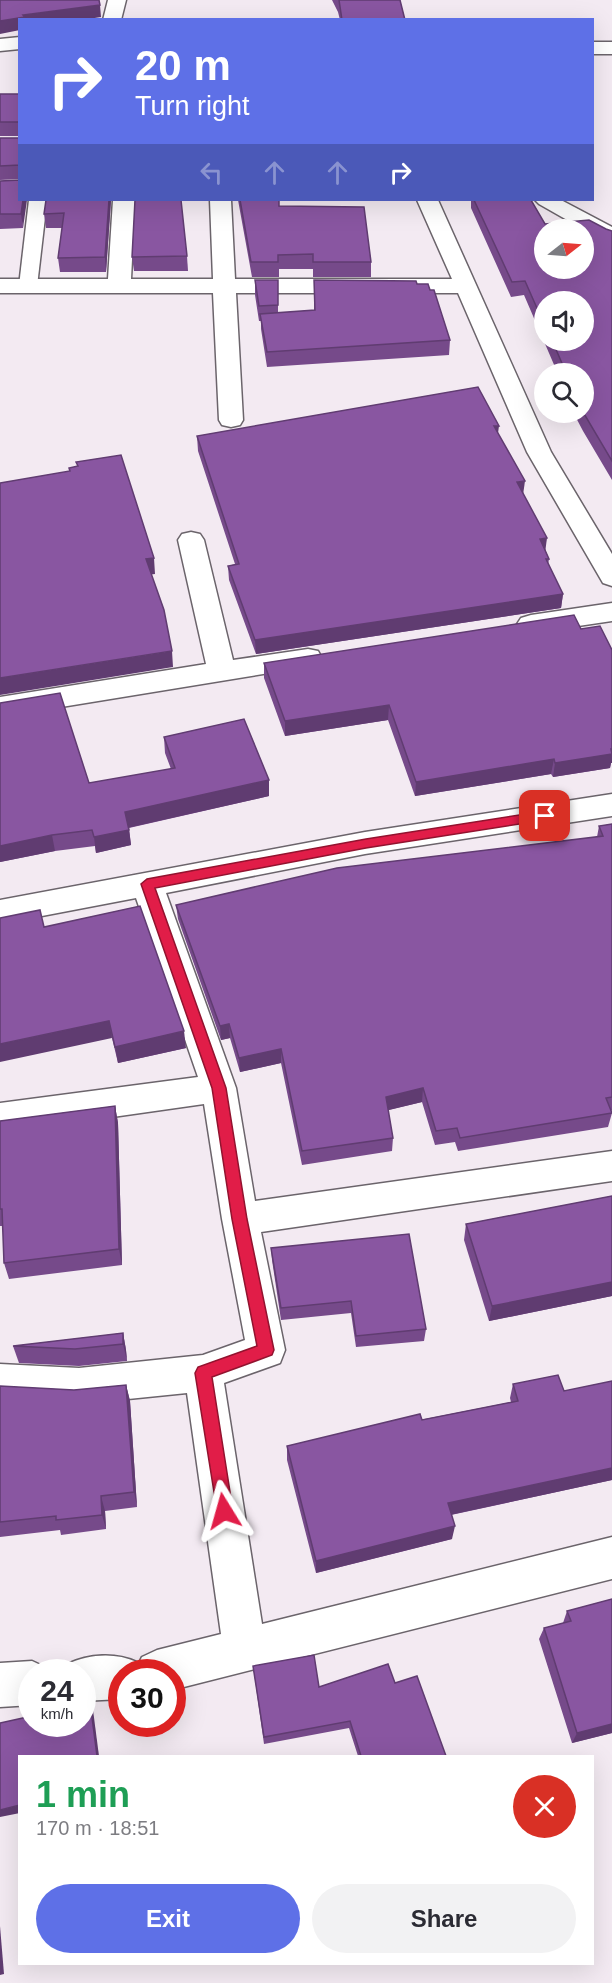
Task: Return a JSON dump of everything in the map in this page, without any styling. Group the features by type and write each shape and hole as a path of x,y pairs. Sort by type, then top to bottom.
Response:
{"street":[{"path":"112,18 117,0"},
{"path":"0,45 18,43"},
{"path":"594,48 612,48"},
{"path":"119,286 124,201"},
{"path":"220,201 231,420"},
{"path":"428,201 539,452 612,577"},
{"path":"548,201 612,236"},
{"path":"0,286 467,286"},
{"path":"191,540 222,671"},
{"path":"506,628 612,612"},
{"path":"0,707 328,655"},
{"path":"0,912 366,843 612,806"},
{"path":"0,1382 79,1386 203,1373 266,1350 240,1219 219,1088 147,884"},
{"path":"0,1118 219,1088"},
{"path":"240,1219 612,1166"},
{"path":"203,1373 245,1650"},
{"path":"186,1665 612,1558"},
{"path":"0,1684 18,1683"}],"lane":[{"path":"28,286 38,201"}],"building":[{"path":"0,0 99,0 100,5 23,15 25,17 0,21"},
{"path":"339,0 400,0 404,18 342,18"},
{"path":"0,94 18,94 18,122 0,122"},
{"path":"0,138 18,138 18,165 0,166"},
{"path":"18,180 18,201 23,201 21,214 0,214 0,181"},
{"path":"46,201 109,201 105,257 58,258 64,213 44,214"},
{"path":"135,201 181,201 187,256 132,257"},
{"path":"240,201 279,201 279,206 364,207 371,262 313,262 313,254 278,255 278,262 251,262"},
{"path":"474,201 532,201 542,219 534,219 534,279 594,279 594,223 612,231 612,461 590,423 594,423 594,363 562,363 557,351 594,351 594,291 534,291 534,301 525,281 512,282"},
{"path":"255,280 278,280 278,305 259,306"},
{"path":"314,280 416,281 417,284 428,284 430,290 434,290 450,340 267,352 260,314 315,310"},
{"path":"478,387 499,426 494,426 525,481 517,482 547,538 540,539 549,559 546,559 563,594 255,640 228,566 239,564 197,436"},
{"path":"121,455 154,558 146,559 164,610 172,651 0,678 0,483 70,471 69,468 78,466 76,462"},
{"path":"574,615 581,629 600,626 612,650 612,754 555,763 554,759 416,782 389,705 285,721 264,663"},
{"path":"60,693 89,783 175,768 164,737 244,719 269,780 125,812 129,830 94,837 92,830 52,835 0,846 0,703"},
{"path":"612,824 612,1097 606,1098 612,1113 460,1138 457,1128 436,1131 423,1088 386,1097 393,1138 302,1151 281,1049 239,1058 229,1024 220,1026 176,905 337,868 603,836 599,826"},
{"path":"140,906 184,1031 115,1047 109,1021 0,1044 0,918 40,910 44,927"},
{"path":"115,1106 119,1249 4,1263 2,1209 0,1209 0,1121"},
{"path":"612,1196 612,1282 492,1306 466,1224"},
{"path":"409,1234 426,1329 356,1336 351,1301 281,1308 271,1248"},
{"path":"123,1333 123,1344 75,1349 13,1346"},
{"path":"558,1375 564,1391 612,1381 612,1468 448,1503 455,1526 316,1561 287,1446 420,1414 422,1420 518,1401 513,1384"},
{"path":"126,1385 134,1492 101,1496 102,1515 56,1520 56,1516 0,1522 0,1386 74,1390"},
{"path":"612,1599 612,1724 577,1733 544,1628 571,1621 567,1611"},
{"path":"314,1655 319,1687 388,1664 395,1683 417,1676 446,1755 361,1755 350,1721 264,1737 253,1666"},
{"path":"18,1719 18,1737 95,1737 97,1755 18,1755 18,1806 0,1810 0,1723"}],"route":[{"path":"224,1511 203,1373 266,1350 240,1219 219,1088 147,884 366,843 545,816"}]}
